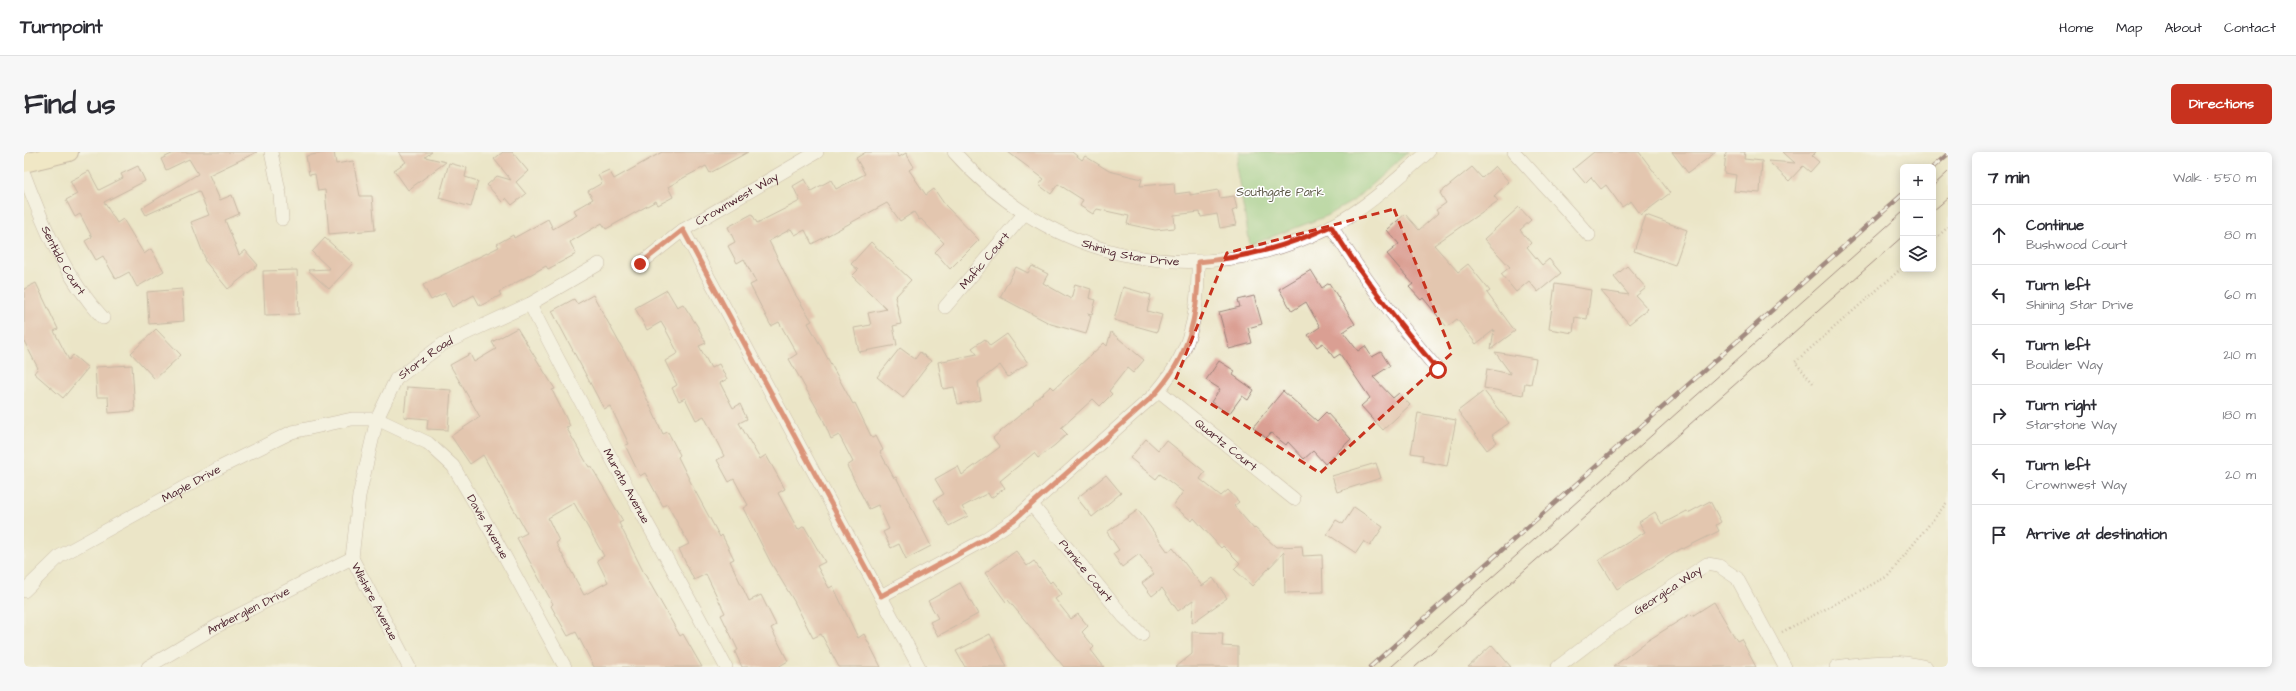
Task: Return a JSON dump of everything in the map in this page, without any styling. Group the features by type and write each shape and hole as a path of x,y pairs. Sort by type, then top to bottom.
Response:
{"street":[{"path":"24,162 69,152"},
{"path":"271,152 280,195 282,219"},
{"name":"Crownwest Way","path":"640,264 683,230 817,152"},
{"name":"Shining Star Drive","path":"954,152 995,193 1024,214 1077,241 1108,251 1165,261 1198,262 1234,258 1265,252 1301,240 1331,226 1379,195 1428,152"},
{"path":"1514,152 1589,235"},
{"name":"Sentido Court","path":"24,174 48,234 63,265 84,297 103,318"},
{"name":"Mafic Court","path":"945,307 1024,214"},
{"path":"1331,226 1358,271 1385,307 1438,370"},
{"path":"683,230 920,667"},
{"path":"881,596 984,540 1032,505 1158,391 1170,375 1188,340 1196,315 1198,262"},
{"name":"Storz Road","path":"352,558 359,496 377,419 396,379 443,344 530,304 599,264"},
{"name":"Murata Avenue","path":"530,304 576,396 675,572 726,667"},
{"name":"Quartz Court","path":"1158,391 1294,500"},
{"name":"Maple Drive","path":"24,591 60,556 218,468 292,432 352,419 377,419"},
{"name":"Davis Avenue","path":"377,419 428,443 452,466 492,533 565,667"},
{"name":"Pumice Court","path":"1032,505 1124,617 1142,635"},
{"name":"Amberglen Drive","path":"148,667 217,626 352,558"},
{"name":"Wilshire Avenue","path":"352,558 408,667"},
{"name":"Georgica Way","path":"1558,667 1604,632 1707,564 1719,566 1737,578 1784,667"},
{"path":"1836,667 1868,662 1899,662 1926,667"}],"path":[{"path":"1936,238 1948,227"},
{"path":"1814,382 1795,362 1900,270"},
{"path":"1769,638 1888,576 1948,502"}],"highlighted area":[{"path":"1394,209 1452,353 1320,473 1175,381 1227,253"}],"green space":[{"name":"Southgate Park","path":"1239,152 1408,152 1353,201 1327,216 1250,245 1236,166"}],"building":[{"path":"176,152 257,152 209,175 220,200 232,195 239,214 225,220 239,255 245,250 258,265 228,289 204,260 205,258 191,222 209,215 199,191 146,215 142,208 198,174 189,159 166,170 161,159"},
{"path":"334,152 336,164 353,161 360,196 372,196 375,230 329,234 325,190 318,191 315,174 309,175 306,156"},
{"path":"399,152 432,152 425,157 446,162 408,190 394,170 406,162"},
{"path":"503,152 512,152 528,171 516,182 526,194 512,205 506,198 502,202 487,185 497,176 511,180 494,159"},
{"path":"662,152 748,152 710,173 706,166 668,187 673,197 658,205 656,201 606,229 602,223 570,242 576,254 548,269 546,266 499,292 501,295 480,306 474,295 452,307 445,293 431,300 423,285 499,247 497,244 513,235 514,238 548,219 553,229 577,215 574,210 593,199 588,191 602,183 598,175 609,170 614,179"},
{"path":"866,152 896,152 899,157 906,153 914,167 909,170 926,195 934,189 945,205 979,240 950,269 935,252 944,243 921,219 919,220 914,212 900,221 887,203 812,244 805,230 795,235 791,229 769,241 795,294 812,321 808,323 853,404 855,403 872,438 876,436 883,450 880,452 894,478 896,477 931,546 906,559 899,544 891,548 883,532 889,529 878,505 869,509 847,466 853,462 839,435 831,439 823,419 789,359 797,354 779,322 771,326 750,285 756,282 744,259 737,263 728,246 735,242 728,227 752,214 757,223 800,201 793,186 805,179 811,191 831,180 836,189 865,174 856,158"},
{"path":"1008,152 1072,152 1082,160 1085,156 1109,171 1142,179 1140,186 1174,183 1175,194 1190,192 1190,195 1218,190 1220,198 1234,196 1237,209 1232,211 1236,225 1220,228 1217,214 1201,217 1200,212 1174,215 1175,228 1155,230 1127,224 1129,216 1097,209 1093,214 1080,206 1083,200 1058,184 1051,194 1039,185 1044,179"},
{"path":"1594,152 1639,152 1670,193 1641,215 1631,201 1622,207 1606,185 1601,189 1591,177 1585,183 1573,169"},
{"path":"1672,152 1716,152 1688,173"},
{"path":"1726,152 1745,152 1744,159 1762,161 1760,193 1734,191 1736,175 1724,173"},
{"path":"1783,152 1816,152 1812,156 1819,162 1810,172 1803,166 1789,181 1768,161 1795,163"},
{"path":"449,163 467,168 465,177 478,181 471,207 439,198"},
{"path":"138,166 145,181 104,202 117,223 123,219 144,254 151,249 164,271 137,287 129,272 116,279 103,256 96,260 85,241 92,237 80,214 75,217 66,200 77,194 70,181 89,171 99,190 123,178 121,174"},
{"path":"1495,166 1509,182 1494,196 1498,201 1434,245 1458,272 1468,264 1490,291 1487,293 1515,331 1491,349 1494,330 1476,344 1457,319 1447,327 1423,298 1421,300 1409,287 1413,284 1387,254 1399,244 1387,230 1405,214 1419,230 1438,213 1436,210 1446,203 1440,193 1472,167 1482,178"},
{"path":"1519,207 1531,220 1520,230 1531,243 1527,247 1542,265 1549,259 1561,273 1538,292 1529,281 1516,292 1501,274 1510,267 1484,239"},
{"path":"1646,215 1687,230 1675,265 1634,251"},
{"path":"325,238 353,263 329,289 308,270 330,269 312,252"},
{"path":"871,242 911,280 895,297 901,324 893,326 897,345 859,352 854,328 871,325 868,313 887,309 852,276 858,270 851,264"},
{"path":"1032,266 1048,274 1043,283 1071,299 1075,284 1091,289 1089,298 1096,300 1092,314 1087,313 1091,316 1086,334 1051,324 1000,297 1016,267 1028,273"},
{"path":"1627,266 1646,288 1636,296 1648,309 1629,324 1601,291 1629,295 1614,277"},
{"path":"297,270 299,314 265,315 263,271"},
{"path":"1311,270 1322,288 1329,283 1355,324 1343,332 1358,351 1365,346 1372,357 1381,352 1390,366 1373,377 1393,398 1399,393 1410,405 1383,430 1361,406 1370,398 1340,354 1334,358 1323,343 1317,347 1308,335 1320,327 1306,302 1292,311 1279,289"},
{"path":"36,283 58,329 54,331 69,360 73,355 88,368 63,398 34,373 38,368 24,341 24,289"},
{"path":"1555,284 1591,290 1587,319 1575,317 1573,333 1549,329"},
{"path":"1123,287 1151,295 1147,311 1162,315 1157,332 1114,320"},
{"path":"182,289 184,321 149,324 147,292"},
{"path":"667,290 677,307 683,304 698,327 706,343 699,346 711,368 719,364 727,379 720,383 733,408 740,404 747,419 739,423 760,459 766,455 785,489 778,493 798,530 804,526 825,562 817,566 829,588 833,586 858,638 864,634 881,667 839,667 821,634 813,638 794,601 771,563 743,508 748,505 734,479 729,482 717,460 724,456 704,416 696,420 685,398 679,401 672,388 677,385 665,361 678,353 667,332 661,322 647,330 635,308"},
{"path":"593,295 631,364 663,434 668,432 680,455 678,457 694,489 720,537 722,535 734,559 730,561 749,601 761,595 776,625 771,628 788,661 778,667 742,667 735,652 738,650 721,615 725,613 706,574 694,580 679,549 689,544 667,504 663,506 645,473 640,476 625,445 629,444 610,406 604,409 552,311 574,299 577,304"},
{"path":"1254,296 1262,324 1248,328 1252,343 1229,349 1219,312 1240,307 1238,300"},
{"path":"517,328 555,389 552,390 570,426 566,427 623,521 619,523 643,571 680,636 683,634 702,667 594,667 576,632 568,636 551,606 553,604 517,538 527,533 483,455 470,464 451,436 480,417 450,365 470,354 474,362 496,349 492,342","holes":["574,503 604,556 597,560 608,582 584,595 556,543 559,541 548,518"]},
{"path":"156,329 181,355 155,379 131,353"},
{"path":"1111,332 1144,360 1133,373 1127,368 1109,391 1112,394 1100,406 1093,399 1061,428 1067,434 1055,445 1038,458 1034,453 1000,481 1005,488 991,498 988,493 962,507 968,516 949,526 934,500 944,494 935,479 958,466 962,475 1000,447 993,438 1034,403 1033,402 1051,386 1054,389 1104,343 1107,346"},
{"path":"1007,334 1028,363 1008,377 1000,365 978,382 981,400 958,404 954,387 943,389 938,362 977,354 972,348 985,339 990,346"},
{"path":"900,348 915,359 920,352 931,361 903,398 877,377"},
{"path":"1495,352 1536,359 1531,384 1525,383 1523,395 1484,388 1487,369 1511,374"},
{"path":"1219,361 1235,371 1233,375 1254,390 1248,400 1242,396 1229,414 1211,402 1220,389 1206,380"},
{"path":"132,365 135,411 109,413 108,397 97,397 95,367"},
{"path":"407,387 451,390 448,430 427,429 428,419 404,417"},
{"path":"1283,391 1317,421 1326,412 1351,439 1325,464 1313,451 1304,459 1288,442 1286,445 1271,433 1266,438 1253,427"},
{"path":"1484,391 1509,423 1492,435 1497,442 1487,450 1458,411"},
{"path":"1418,413 1456,420 1447,466 1422,461 1423,455 1411,453"},
{"path":"1146,439 1158,450 1166,440 1205,472 1200,479 1221,496 1228,490 1239,502 1234,506 1254,529 1255,528 1276,547 1302,546 1303,556 1322,555 1323,592 1285,593 1284,552 1252,586 1234,569 1240,563 1223,546 1221,548 1194,518 1192,521 1173,506 1183,492 1160,474 1156,479 1130,458"},
{"path":"1376,463 1381,478 1337,492 1332,476"},
{"path":"1106,475 1121,493 1092,517 1077,498"},
{"path":"1710,501 1721,522 1716,525 1719,531 1683,549 1682,548 1617,589 1599,560 1645,532 1639,522 1655,512 1662,524 1687,511 1688,513"},
{"path":"1354,507 1383,527 1370,546 1364,541 1356,553 1327,534 1336,520 1343,524"},
{"path":"1138,510 1168,552 1173,548 1202,586 1213,578 1227,598 1192,623 1193,600 1178,611 1162,588 1152,596 1142,583 1154,574 1139,554 1122,567 1113,554 1119,550 1107,532"},
{"path":"1016,551 1027,566 1034,561 1050,583 1052,581 1062,594 1055,599 1071,619 1078,614 1088,626 1082,632 1094,647 1091,650 1104,667 1064,667 1008,600 1006,602 985,573"},
{"path":"960,583 978,614 938,636 930,622 938,618 928,601"},
{"path":"1714,602 1737,641 1741,639 1756,667 1613,667 1647,641 1690,614 1692,616"},
{"path":"1192,632 1223,633 1222,646 1238,647 1238,667 1176,667 1192,654"},
{"path":"990,634 1007,667 965,667 956,651"},
{"path":"1492,645 1511,667 1468,667"}],"tram line":[{"path":"1936,183 1948,172"},
{"path":"1936,208 1948,198"},
{"path":"1391,667 1900,215"},
{"path":"1415,667 1900,239"}],"railway":[{"path":"1936,164 1948,154"},
{"path":"1370,667 1900,197"}],"route":[{"path":"640,264 683,230 881,596 984,540 1014,520 1158,391 1182,355 1196,315 1198,262 1234,258 1265,252 1301,240 1331,226 1358,271 1385,307 1438,370"}]}
